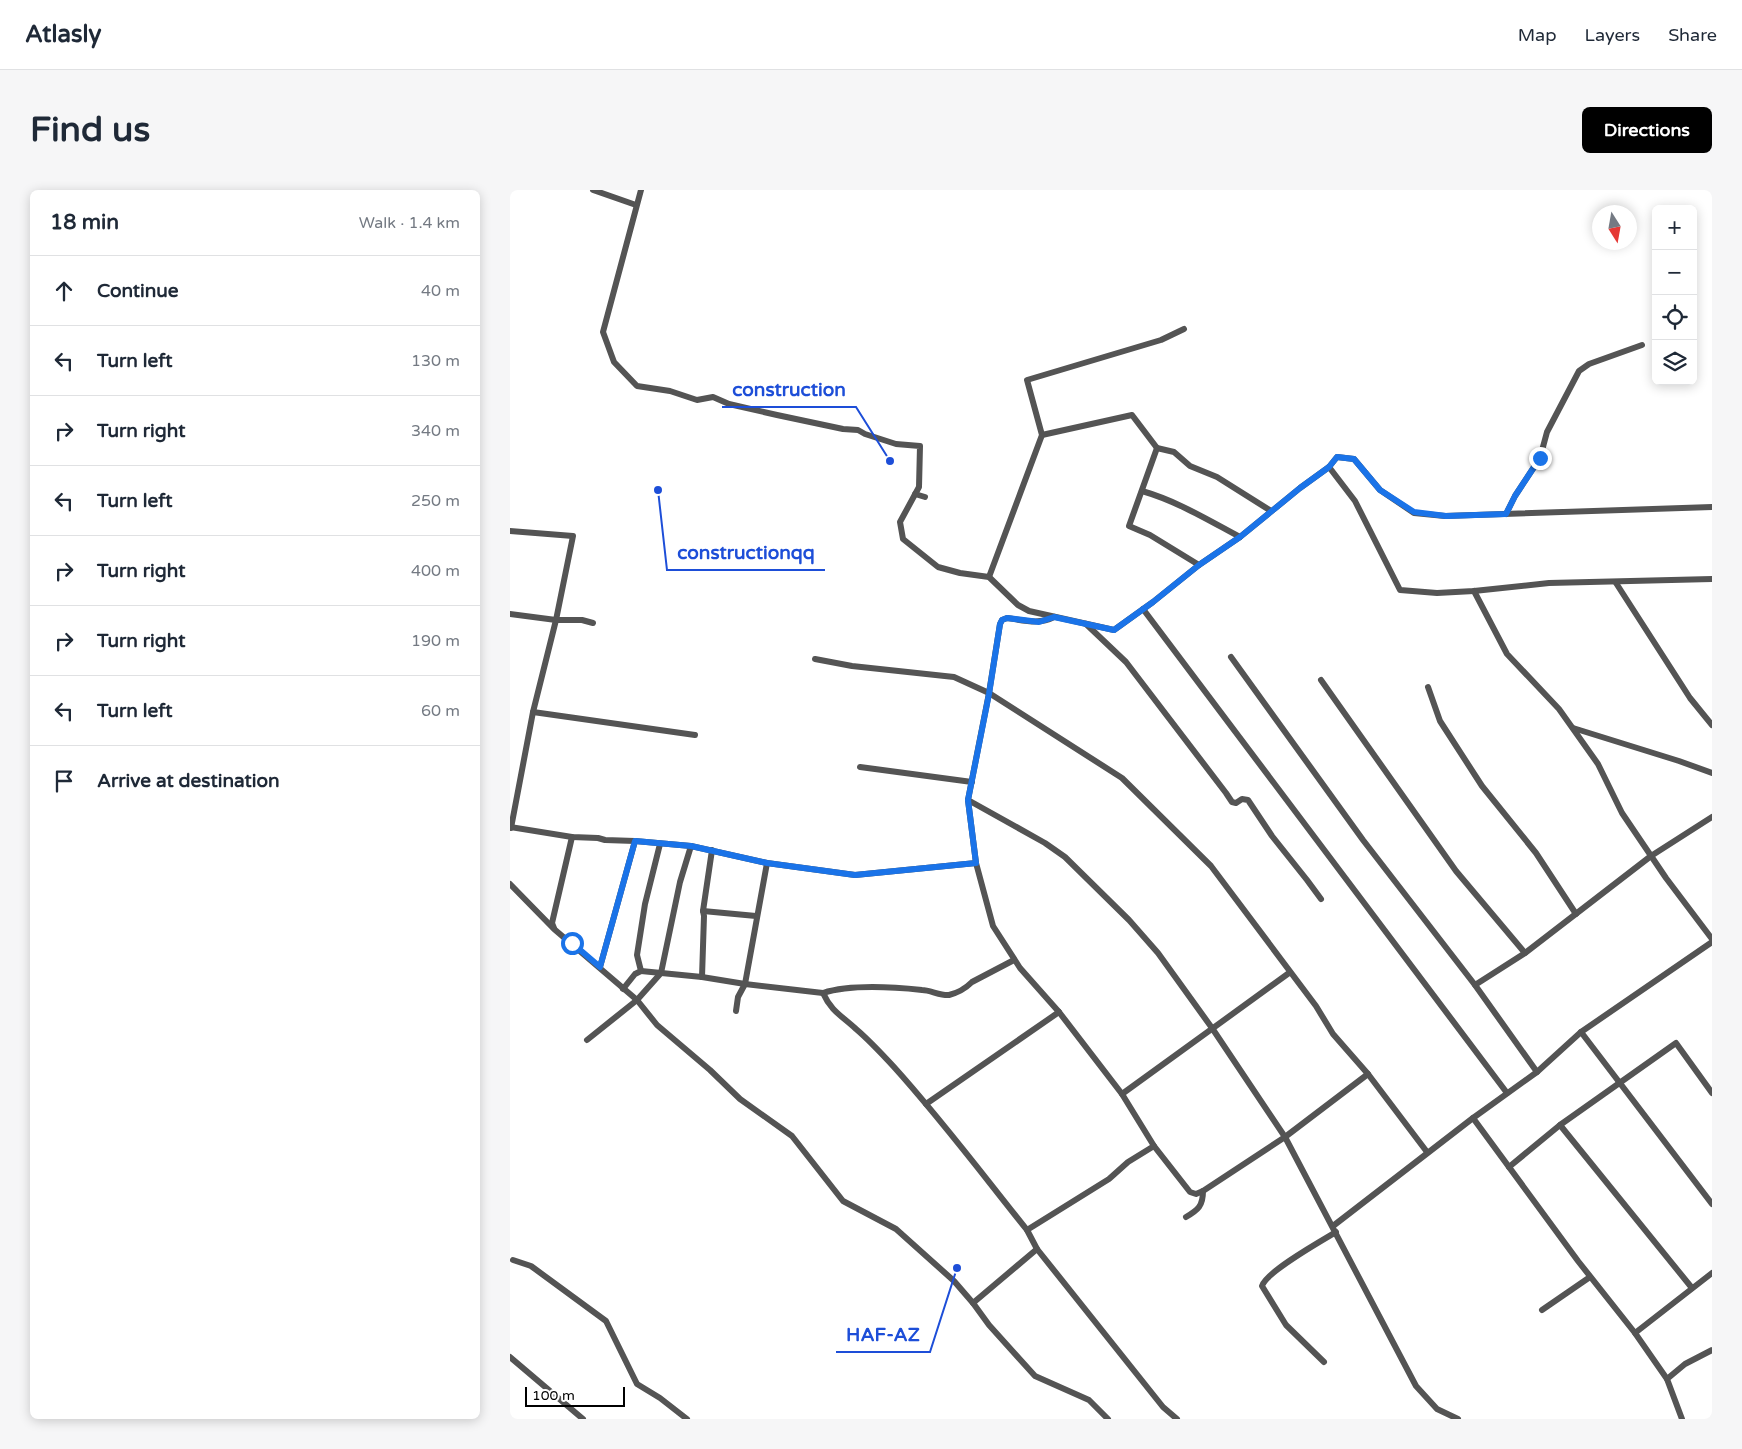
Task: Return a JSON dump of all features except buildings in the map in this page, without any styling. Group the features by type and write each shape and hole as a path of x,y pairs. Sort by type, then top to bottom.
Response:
{"street":[{"path":"593,190 636,205"},
{"path":"641,190 603,332 614,362 637,386 670,391 697,400 712,397 729,404 777,415 858,430 896,444 920,446 919,487 900,522 903,539 938,568 989,577 1018,605 1028,611 1114,630 1199,565 1240,537 1329,467 1337,457 1354,459 1380,490 1414,512 1446,516 1712,507"},
{"path":"989,577 1042,435 1028,382 1029,378 1137,348 1161,340 1184,329"},
{"path":"1506,514 1515,496 1540,458 1547,432 1579,371 1589,364 1642,345"},
{"path":"1042,435 1132,415 1157,448 1174,452 1190,466 1217,477 1271,511"},
{"path":"1157,448 1129,526 1150,535 1199,565"},
{"path":"1329,467 1355,501 1400,590 1437,593 1549,583 1712,579"},
{"path":"1142,491 1161,496 1240,537"},
{"path":"915,494 925,497"},
{"path":"510,531 572,536 556,620 533,712 510,828 572,837 691,846 767,863 855,875 976,863"},
{"path":"1616,582 1690,698 1712,725"},
{"path":"1324,1362 1286,1325 1262,1286 1267,1278 1334,1229 1427,1152 1537,1072 1581,1032 1712,940 1622,813 1598,764 1573,728 1559,709 1507,654 1474,591"},
{"path":"1143,609 1507,1093"},
{"path":"510,614 556,620 582,620 593,623"},
{"path":"1054,617 1039,622 1007,618 1002,620 1000,624 989,694 968,800 976,863 993,926 1014,960 1059,1012 1122,1094 1154,1146 1190,1192 1196,1194 1285,1137 1368,1074"},
{"path":"1085,624 1126,662 1232,802 1236,804 1242,799 1248,800 1272,836 1321,899"},
{"path":"1231,657 1363,840 1475,985 1537,1072"},
{"path":"814,660 954,677 989,694 1122,778 1211,866 1289,973 1316,1006 1334,1034 1368,1074 1427,1152"},
{"path":"1321,680 1456,871 1525,953"},
{"path":"1428,687 1440,720 1450,737 1482,786 1536,853 1576,914"},
{"path":"533,712 695,735"},
{"path":"1573,728 1712,773"},
{"path":"860,768 972,782"},
{"path":"968,800 1045,843 1065,857 1129,920 1158,953 1212,1028 1285,1137 1416,1386 1437,1409 1458,1419"},
{"path":"1475,985 1525,953 1651,856 1712,818"},
{"path":"554,929 552,923 572,837"},
{"path":"600,967 635,841"},
{"path":"641,971 637,955 645,904 660,844"},
{"path":"587,1040 637,1000 661,973 680,882 691,846"},
{"path":"702,977 703,911 712,850"},
{"path":"736,1011 738,997 745,984 767,863"},
{"path":"510,884 554,929 637,1000 657,1025 710,1070 740,1099 792,1136 843,1201 896,1229 954,1281 974,1303 989,1325 1035,1376 1089,1400 1108,1419"},
{"path":"703,911 756,916"},
{"path":"623,989 635,974 641,971 823,993 833,990 891,986 929,990 947,995 967,987 972,982 1014,960"},
{"path":"1122,1094 1289,973"},
{"path":"823,993 828,1004 839,1016 856,1028 926,1104 1027,1230 1037,1250 1163,1407 1177,1419"},
{"path":"926,1104 1059,1012"},
{"path":"1581,1032 1712,1204"},
{"path":"1509,1167 1560,1125 1618,1082 1676,1043 1712,1093"},
{"path":"1473,1118 1668,1379 1682,1419"},
{"path":"1560,1125 1692,1288"},
{"path":"1027,1230 1109,1178 1128,1162 1154,1146"},
{"path":"1186,1217 1199,1209 1203,1200 1203,1191"},
{"path":"974,1303 1037,1250"},
{"path":"511,1260 531,1266 606,1320 637,1384 660,1398 687,1419"},
{"path":"1635,1333 1712,1273"},
{"path":"1542,1310 1590,1277"},
{"path":"1668,1379 1686,1364 1712,1350"},
{"path":"510,1357 583,1419"}],"place":[{"name":"construction","path":"890,461"},
{"name":"constructionqq","path":"658,490"},
{"name":"HAF-AZ","path":"957,1268"}],"route":[{"path":"572,943 600,967 635,841 691,846 767,863 855,875 976,863 968,800 1002,620 1007,618 1039,622 1047,621 1054,617 1114,630 1199,565 1240,537 1329,467 1337,457 1354,459 1380,490 1414,512 1446,516 1506,514 1515,496 1540,458"}]}
